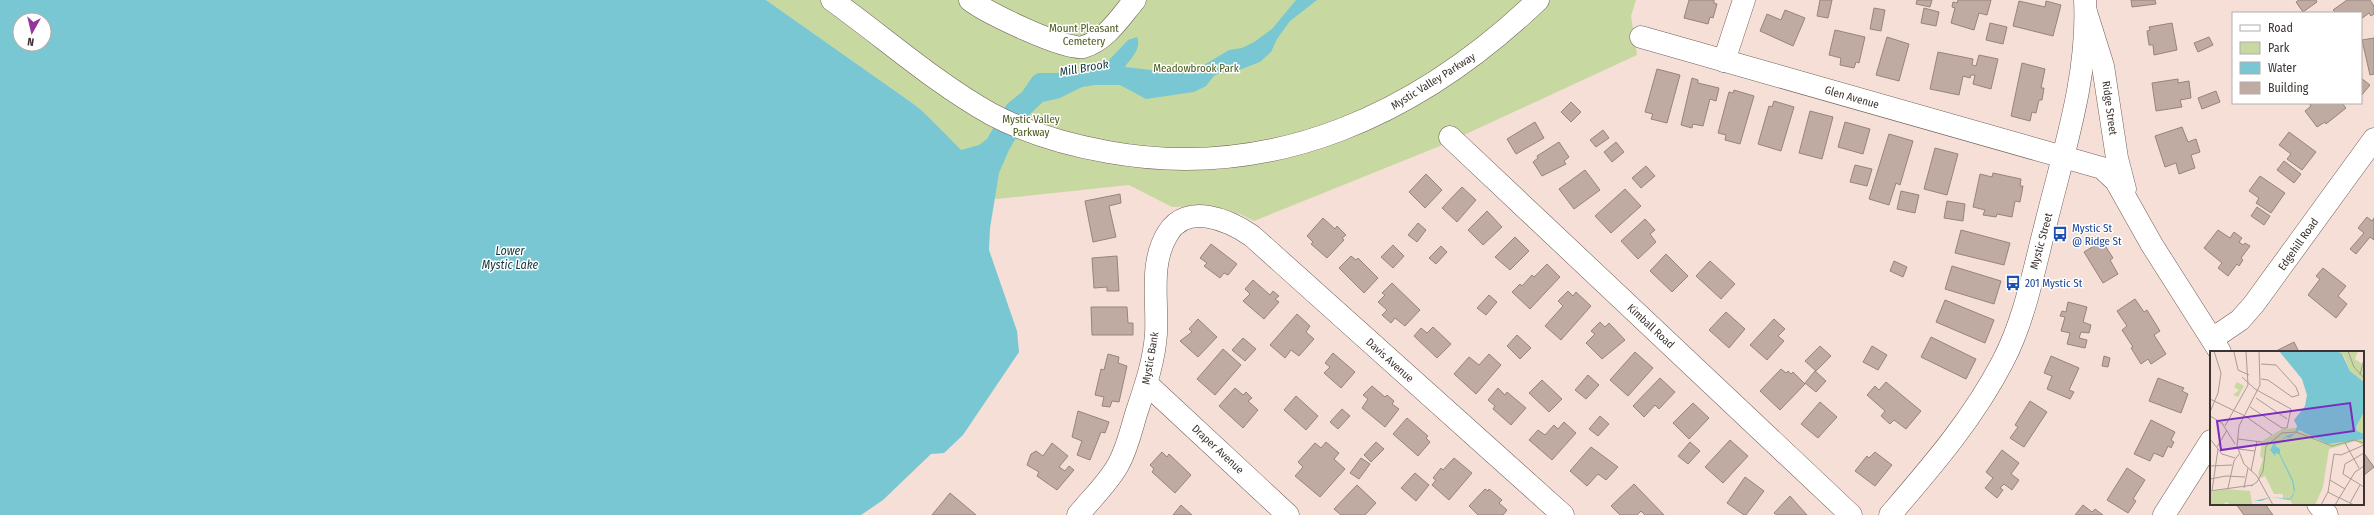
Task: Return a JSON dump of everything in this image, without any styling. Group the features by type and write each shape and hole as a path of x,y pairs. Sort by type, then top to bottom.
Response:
{"main road":[{"name":"Mystic Valley Parkway","path":"832,0 931,75 992,114 1032,131 1097,150 1173,159 1230,157 1304,143 1340,132 1408,100 1475,56 1538,0"},
{"path":"970,0 1015,24 1058,42 1082,47 1102,38 1136,0"},
{"path":"1724,61 1744,0"},
{"name":"Mystic Street","path":"1890,515 1968,420 2003,360 2023,308 2063,157 2084,54 2085,5"},
{"name":"Ridge Street","path":"2085,5 2104,66 2117,158 2130,208"},
{"name":"Glen Avenue","path":"1641,38 2063,157"},
{"name":"Kimball Road","path":"1450,137 1851,515"},
{"name":"Edgehill Road","path":"2216,345 2254,304 2374,139"},
{"name":"Ridge Street","path":"2063,157 2098,166 2106,170 2116,181 2130,208 2216,345"},
{"name":"Mystic Bank","path":"1078,515 1118,465 1129,440 1147,384 1156,334 1156,271 1162,245 1168,232 1176,224 1192,218 1211,217"},
{"name":"Davis Avenue","path":"1211,217 1239,227 1252,236 1563,515"},
{"name":"Draper Avenue","path":"1147,384 1288,515"},
{"path":"2164,515 2210,442"},
{"path":"2319,505 2327,515"}],"green space":[{"name":"Mystic Valley Parkway","path":"766,0 1636,0 1631,16 1637,55 1440,146 1254,221 1240,214 1208,206 1172,207 1129,185 996,199 959,149 927,115"}],"water":[{"name":"Lower Mystic Lake","path":"0,0 766,0 915,105 961,150 979,145 987,139 1007,104 1022,92 1033,76 1038,73 1083,73 1109,60 1128,40 1137,37 1137,49 1125,67 1169,72 1199,68 1229,50 1242,48 1254,42 1272,29 1296,0 1317,0 1290,21 1277,39 1271,52 1260,62 1231,73 1222,72 1214,76 1206,86 1194,92 1146,99 1120,85 1095,85 1082,87 1060,98 1043,102 1030,114 1009,150 999,173 990,228 989,250 1017,331 1019,352 963,435 944,453 931,454 883,500 861,515 0,515"}],"building":[{"path":"1689,0 1714,0 1714,3 1717,4 1713,18 1710,17 1708,24 1684,18"},
{"path":"1820,0 1832,0 1828,18 1817,16"},
{"path":"1917,0 1932,0 1930,7 1916,4"},
{"path":"1958,0 1991,0 1987,15 1979,13 1974,30 1951,23 1955,8 1952,7 1953,2 1957,3"},
{"path":"2131,0 2155,0 2156,4 2132,7"},
{"path":"2299,0 2316,0 2317,2 2303,12 2296,2"},
{"path":"2347,0 2370,0 2374,6 2374,14 2371,16 2369,13 2362,18 2362,12 2335,12 2333,10"},
{"path":"2019,1 2045,7 2046,1 2061,5 2053,36 2013,26"},
{"path":"1874,8 1885,10 1881,31 1870,29"},
{"path":"1924,8 1939,12 1936,26 1921,23"},
{"path":"1785,10 1805,18 1793,46 1760,31 1767,14 1781,20"},
{"path":"1990,23 2007,27 2003,44 1986,40"},
{"path":"2172,23 2177,50 2154,55 2153,45 2149,45 2147,31 2150,30 2149,27"},
{"path":"1835,30 1865,37 1859,63 1856,62 1854,68 1840,65 1841,58 1829,55"},
{"path":"1887,37 1909,44 1899,81 1876,75"},
{"path":"2209,37 2213,45 2198,52 2194,43"},
{"path":"2374,38 2374,74 2370,75 2362,40"},
{"path":"1938,52 1973,59 1972,65 1976,66 1979,55 1998,59 1991,89 1973,84 1975,75 1971,75 1970,78 1963,76 1959,95 1930,89"},
{"path":"2022,63 2045,69 2041,88 2044,88 2042,100 2039,100 2036,113 2032,112 2030,121 2011,116"},
{"path":"1657,69 1680,75 1667,123 1651,119 1653,114 1645,112"},
{"path":"1692,78 1698,80 1698,83 1719,88 1716,101 1710,99 1703,126 1693,124 1692,128 1681,125"},
{"path":"2178,79 2178,83 2189,81 2191,98 2180,100 2182,107 2156,111 2152,83"},
{"path":"2362,79 2370,85 2362,95"},
{"path":"1734,90 1754,96 1740,144 1725,140 1726,135 1718,133 1729,92 1733,93"},
{"path":"2216,91 2220,102 2202,109 2198,98"},
{"path":"1774,101 1794,107 1781,151 1758,144 1769,106 1772,107"},
{"path":"1571,102 1581,112 1571,122 1561,112"},
{"path":"2310,104 2343,104 2346,108 2326,124 2325,122 2317,127 2305,111 2311,106"},
{"path":"1810,111 1833,117 1822,159 1799,153"},
{"path":"1535,122 1544,138 1516,154 1507,139"},
{"path":"1845,122 1870,129 1863,154 1838,147"},
{"path":"2182,127 2188,142 2196,139 2200,152 2191,155 2195,168 2179,174 2176,163 2165,167 2155,136"},
{"path":"1603,130 1609,138 1596,147 1590,140"},
{"path":"2289,132 2316,152 2302,170 2287,159 2291,154 2279,145"},
{"path":"1889,134 1913,141 1900,185 1896,183 1889,205 1869,199"},
{"path":"1559,142 1569,157 1564,161 1566,164 1542,176 1533,162 1538,158 1537,156"},
{"path":"1616,142 1624,152 1612,162 1604,152"},
{"path":"1935,148 1958,154 1947,195 1924,189"},
{"path":"2284,161 2301,174 2294,183 2277,170"},
{"path":"1855,165 1872,169 1867,186 1850,182"},
{"path":"1646,166 1655,176 1641,188 1632,178"},
{"path":"1585,170 1600,190 1574,209 1559,189"},
{"path":"1993,173 2021,179 2020,186 2023,186 2020,202 2015,201 2012,217 1997,214 1996,217 1983,215 1985,210 1973,207 1980,174 1992,177"},
{"path":"1426,174 1442,190 1425,208 1409,192"},
{"path":"2260,176 2285,193 2271,213 2256,203 2259,198 2249,191"},
{"path":"1462,187 1476,200 1457,222 1442,208"},
{"path":"1625,189 1641,206 1611,233 1595,216"},
{"path":"1901,191 1919,195 1915,213 1897,209"},
{"path":"1120,194 1121,203 1109,206 1116,237 1093,242 1085,201"},
{"path":"1947,201 1965,204 1963,221 1944,218"},
{"path":"2257,207 2270,216 2264,225 2251,216"},
{"path":"1487,211 1502,227 1483,245 1468,230"},
{"path":"2367,217 2372,221 2374,218 2374,240 2370,237 2356,254 2350,249 2364,233 2358,228"},
{"path":"1323,218 1335,229 1337,226 1346,235 1342,238 1344,240 1327,258 1311,244 1313,242 1307,236"},
{"path":"1645,219 1655,230 1650,234 1656,242 1638,259 1621,241"},
{"path":"1418,223 1426,230 1417,242 1408,235"},
{"path":"1961,230 2010,243 2004,265 1955,253"},
{"path":"2218,230 2230,238 2234,232 2242,238 2239,242 2243,245 2245,243 2250,246 2241,258 2243,260 2239,266 2237,264 2228,276 2218,268 2222,263 2204,248"},
{"path":"1515,237 1529,251 1510,270 1495,257"},
{"path":"2102,241 2113,258 2110,260 2118,274 2103,283 2084,252"},
{"path":"1211,244 1237,264 1228,275 1224,273 1220,278 1204,266 1207,263 1200,258"},
{"path":"1393,245 1404,256 1393,268 1381,257"},
{"path":"1441,246 1447,252 1436,264 1429,258"},
{"path":"1666,254 1688,276 1672,292 1650,271"},
{"path":"1117,256 1119,291 1107,291 1107,287 1094,288 1092,258"},
{"path":"1351,256 1356,260 1358,258 1378,278 1364,293 1339,268"},
{"path":"1710,261 1735,284 1721,299 1696,276"},
{"path":"1894,261 1907,267 1903,277 1890,271"},
{"path":"1547,264 1560,277 1530,309 1512,292 1520,284 1522,286 1532,275 1534,277"},
{"path":"1952,266 2001,281 1994,304 1945,289"},
{"path":"2323,268 2346,286 2338,296 2347,304 2336,318 2308,295 2320,279 2316,276"},
{"path":"1253,280 1270,295 1273,291 1279,296 1275,299 1279,302 1264,319 1243,301 1250,294 1245,289"},
{"path":"1392,283 1420,310 1405,326 1395,318 1391,323 1382,315 1387,310 1378,302 1385,295 1382,293"},
{"path":"1568,291 1573,296 1576,292 1591,306 1561,340 1545,326 1563,306 1558,301"},
{"path":"1489,295 1497,302 1486,315 1477,308"},
{"path":"2135,299 2144,312 2147,310 2160,331 2154,335 2166,354 2151,364 2148,359 2141,364 2131,348 2133,347 2122,330 2127,326 2117,311"},
{"path":"1945,300 1994,320 1985,343 1936,322"},
{"path":"2068,302 2087,307 2083,322 2091,325 2089,333 2081,332 2079,338 2087,340 2085,348 2067,344 2070,333 2061,331 2065,317 2060,316 2062,311 2066,312"},
{"path":"1091,307 1127,307 1128,323 1133,323 1133,335 1092,335"},
{"path":"1726,312 1745,329 1729,348 1709,330"},
{"path":"1297,314 1310,326 1306,332 1314,339 1299,356 1291,350 1285,358 1270,345"},
{"path":"1198,319 1217,337 1198,357 1180,341 1192,332 1189,329"},
{"path":"1774,319 1785,329 1778,336 1784,341 1767,360 1750,345"},
{"path":"1600,322 1605,327 1609,323 1625,340 1602,359 1586,343 1595,334 1591,331"},
{"path":"1433,327 1451,344 1437,358 1414,336 1421,328 1427,333"},
{"path":"1517,335 1531,348 1520,359 1507,346"},
{"path":"1931,337 1976,359 1966,379 1921,357"},
{"path":"1243,338 1256,349 1245,361 1232,350"},
{"path":"2294,342 2298,351 2276,351"},
{"path":"1820,346 1831,356 1816,371 1805,361"},
{"path":"1872,346 1887,355 1878,370 1863,362"},
{"path":"1223,349 1241,365 1215,395 1197,379"},
{"path":"1635,352 1653,368 1628,396 1610,380"},
{"path":"1333,353 1355,372 1341,388 1324,373 1330,367 1325,363"},
{"path":"1108,354 1119,357 1118,363 1127,366 1119,402 1112,401 1110,407 1102,406 1104,397 1095,395 1101,369 1104,370"},
{"path":"1489,354 1501,365 1476,394 1454,374 1469,357 1479,365"},
{"path":"2051,356 2079,368 2069,390 2074,392 2070,399 2047,389 2052,376 2044,373"},
{"path":"2104,356 2110,358 2108,367 2102,366"},
{"path":"1781,369 1786,373 1788,371 1791,374 1793,372 1805,384 1780,410 1760,391"},
{"path":"1815,371 1826,381 1816,392 1805,383"},
{"path":"1588,375 1599,385 1586,399 1575,390"},
{"path":"1660,378 1675,392 1659,409 1655,405 1644,417 1633,406"},
{"path":"2158,378 2184,388 2182,391 2188,394 2181,413 2149,401"},
{"path":"1542,380 1562,399 1549,412 1529,393"},
{"path":"1886,382 1921,411 1906,429 1894,420 1890,424 1881,416 1885,411 1867,395 1875,386 1879,390"},
{"path":"1372,386 1385,397 1387,395 1394,401 1392,404 1399,409 1385,427 1362,408 1368,399 1363,395"},
{"path":"1235,388 1243,395 1246,392 1252,398 1248,401 1258,410 1243,428 1219,406"},
{"path":"1498,388 1505,395 1507,392 1526,408 1511,425 1493,409 1495,406 1488,400"},
{"path":"1296,396 1318,416 1306,430 1284,410"},
{"path":"2030,401 2047,412 2024,447 2010,438 2018,427 2015,425"},
{"path":"1820,402 1837,417 1818,438 1801,424"},
{"path":"1693,403 1709,418 1689,439 1673,423"},
{"path":"1342,409 1350,416 1338,429 1330,422"},
{"path":"1078,411 1109,422 1105,433 1101,432 1090,460 1077,455 1082,441 1072,437"},
{"path":"1600,416 1609,424 1598,436 1589,429"},
{"path":"1407,418 1428,436 1426,438 1430,442 1418,456 1393,434"},
{"path":"2151,420 2175,432 2171,440 2174,442 2171,448 2168,446 2163,457 2154,453 2150,461 2134,454"},
{"path":"1564,422 1576,433 1552,460 1529,440 1538,430 1545,435 1554,425 1558,429"},
{"path":"1730,440 1748,456 1723,483 1705,467"},
{"path":"1326,442 1339,453 1334,459 1345,469 1320,497 1295,476 1303,467 1298,462 1315,443 1321,448"},
{"path":"1376,442 1384,449 1371,462 1364,455"},
{"path":"1690,442 1700,451 1688,464 1678,456"},
{"path":"1052,443 1068,456 1059,467 1065,471 1069,466 1074,470 1057,490 1037,476 1039,472 1027,465 1031,454 1036,451 1043,456"},
{"path":"1591,447 1618,467 1606,480 1598,474 1587,486 1570,471"},
{"path":"2002,450 2019,463 2011,474 2019,480 2012,490 2004,484 2000,488 2003,490 1997,498 1985,488 1993,478 1986,472"},
{"path":"1162,452 1167,457 1169,454 1191,475 1175,493 1152,472 1154,469 1150,465"},
{"path":"1875,452 1892,465 1875,486 1855,471 1867,456 1869,458"},
{"path":"2364,453 2374,467 2364,475"},
{"path":"1361,458 1370,464 1359,479 1350,473"},
{"path":"1454,458 1472,473 1449,500 1432,485 1436,480 1433,478 1441,468 1443,470"},
{"path":"2127,468 2145,480 2133,499 2136,501 2128,513 2107,500"},
{"path":"1415,473 1429,485 1416,501 1401,488"},
{"path":"1745,477 1764,491 1746,515 1744,515 1727,503"},
{"path":"1634,484 1664,515 1645,515 1641,511 1637,515 1620,515 1611,506"},
{"path":"1357,485 1376,503 1365,515 1341,515 1334,509"},
{"path":"1485,489 1488,491 1489,489 1502,500 1499,503 1507,510 1503,515 1478,515 1469,506"},
{"path":"950,493 976,515 932,515"},
{"path":"1790,496 1807,515 1777,515 1774,513"},
{"path":"1181,505 1192,515 1173,515"},
{"path":"2083,505 2092,512 2095,509 2103,515 2075,515"},
{"path":"2237,505 2266,505 2273,515 2244,515"}],"place":[{"name":"Mystic St @ Ridge St","path":"2060,234"},
{"name":"201 Mystic St","path":"2013,283"}],"park label":[{"name":"Mount Pleasant Cemetery","path":"1084,34"},
{"name":"Meadowbrook Park","path":"1196,68"}],"water label":[{"name":"Mill Brook","path":"1084,68"}]}
